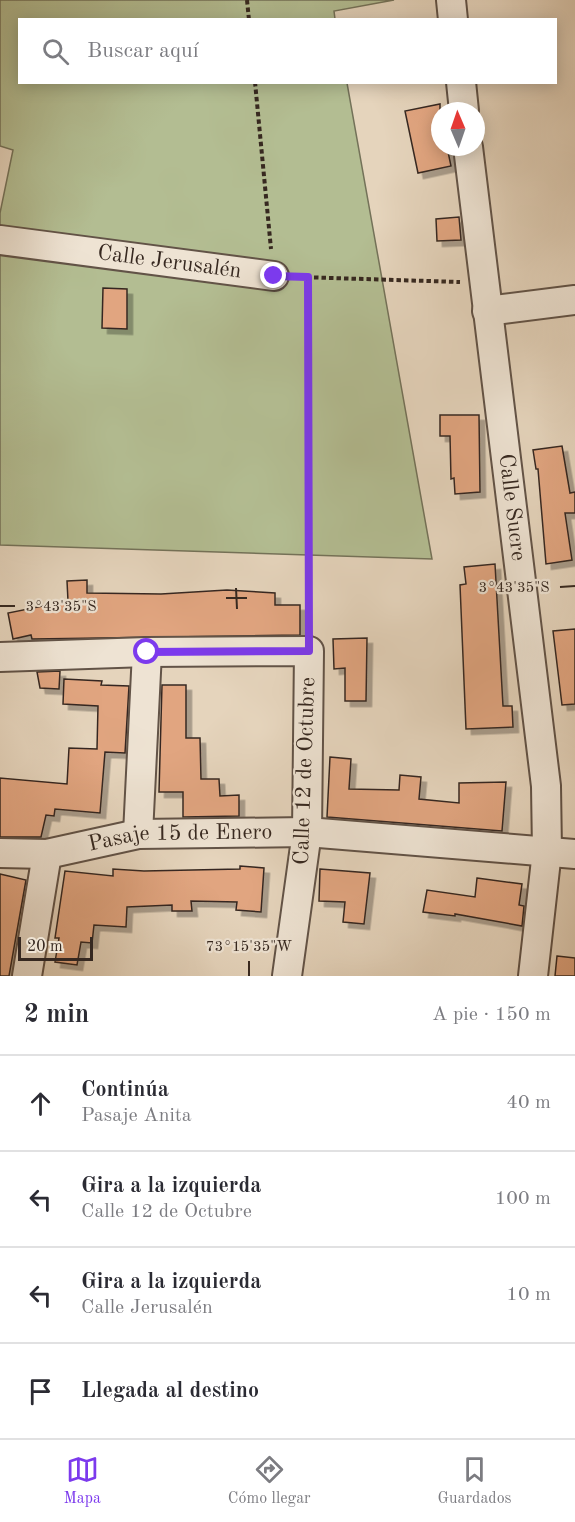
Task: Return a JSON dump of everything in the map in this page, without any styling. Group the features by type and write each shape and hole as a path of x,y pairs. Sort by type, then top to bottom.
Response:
{"street":[{"path":"451,0 453,18"},
{"path":"461,84 463,102"},
{"name":"Calle Sucre","path":"469,156 546,786 561,853 533,976"},
{"name":"Calle Jerusalén","path":"0,240 274,276"},
{"path":"488,311 575,300"},
{"path":"0,657 147,652 309,651"},
{"name":"Calle 12 de Octubre","path":"288,976 307,832 309,651"},
{"path":"138,834 147,652"},
{"name":"Pasaje 15 de Enero","path":"0,853 47,854 138,834 307,832 561,853"},
{"path":"27,976 47,854"}],"path":[{"path":"247,0 249,18"},
{"path":"255,84 274,276"},
{"name":"Calle Jerusalén","path":"274,276 484,283"},
{"name":"Calle 12 de Octubre","path":"308,277 309,651"}],"green space":[{"path":"0,0 394,0 334,11 335,18 18,18 18,84 347,84 432,559 0,545 0,213 13,150 0,146"}],"building":[{"path":"431,106 431,156 449,156 451,166 418,173 405,111"},
{"path":"459,217 461,240 437,241 436,219"},
{"path":"103,288 127,289 127,329 102,328"},
{"path":"440,415 479,415 480,492 455,494 454,478 451,479 450,436 440,436"},
{"path":"562,446 570,493 575,492 575,513 565,513 572,560 546,564 538,469 536,469 533,450"},
{"path":"495,564 503,706 512,706 513,727 466,729 460,585 466,584 464,567"},
{"path":"87,580 87,593 161,594 227,590 275,593 275,605 300,605 300,635 32,639 31,635 13,639 8,613 68,601 67,581"},
{"path":"575,629 575,704 562,705 553,631"},
{"path":"367,638 366,701 345,701 345,668 334,669 333,639"},
{"path":"60,671 59,689 40,688 37,672"},
{"path":"64,679 102,681 101,685 129,686 125,753 105,752 100,813 55,809 54,816 46,815 41,837 0,837 0,778 67,784 69,748 97,749 98,706 63,704"},
{"path":"162,685 186,685 186,738 200,738 201,779 219,779 220,796 239,795 239,816 183,817 183,792 159,792"},
{"path":"330,757 351,759 349,789 399,790 400,775 421,777 419,799 459,803 459,783 506,782 502,831 327,817"},
{"path":"240,866 264,868 261,912 236,910 237,902 191,901 192,911 172,911 172,905 127,907 126,927 94,925 92,943 81,942 77,965 55,962 59,938 55,938 65,871 113,876 113,869 144,871 240,869"},
{"path":"320,869 370,873 364,924 343,922 345,902 319,901"},
{"path":"0,874 26,880 9,976 0,976"},
{"path":"477,878 522,884 519,905 524,906 522,926 455,914 455,916 423,912 427,890 475,897"},
{"path":"557,956 575,958 575,976 555,976"}],"route":[{"path":"147,652 309,651 308,277 274,276"}]}
